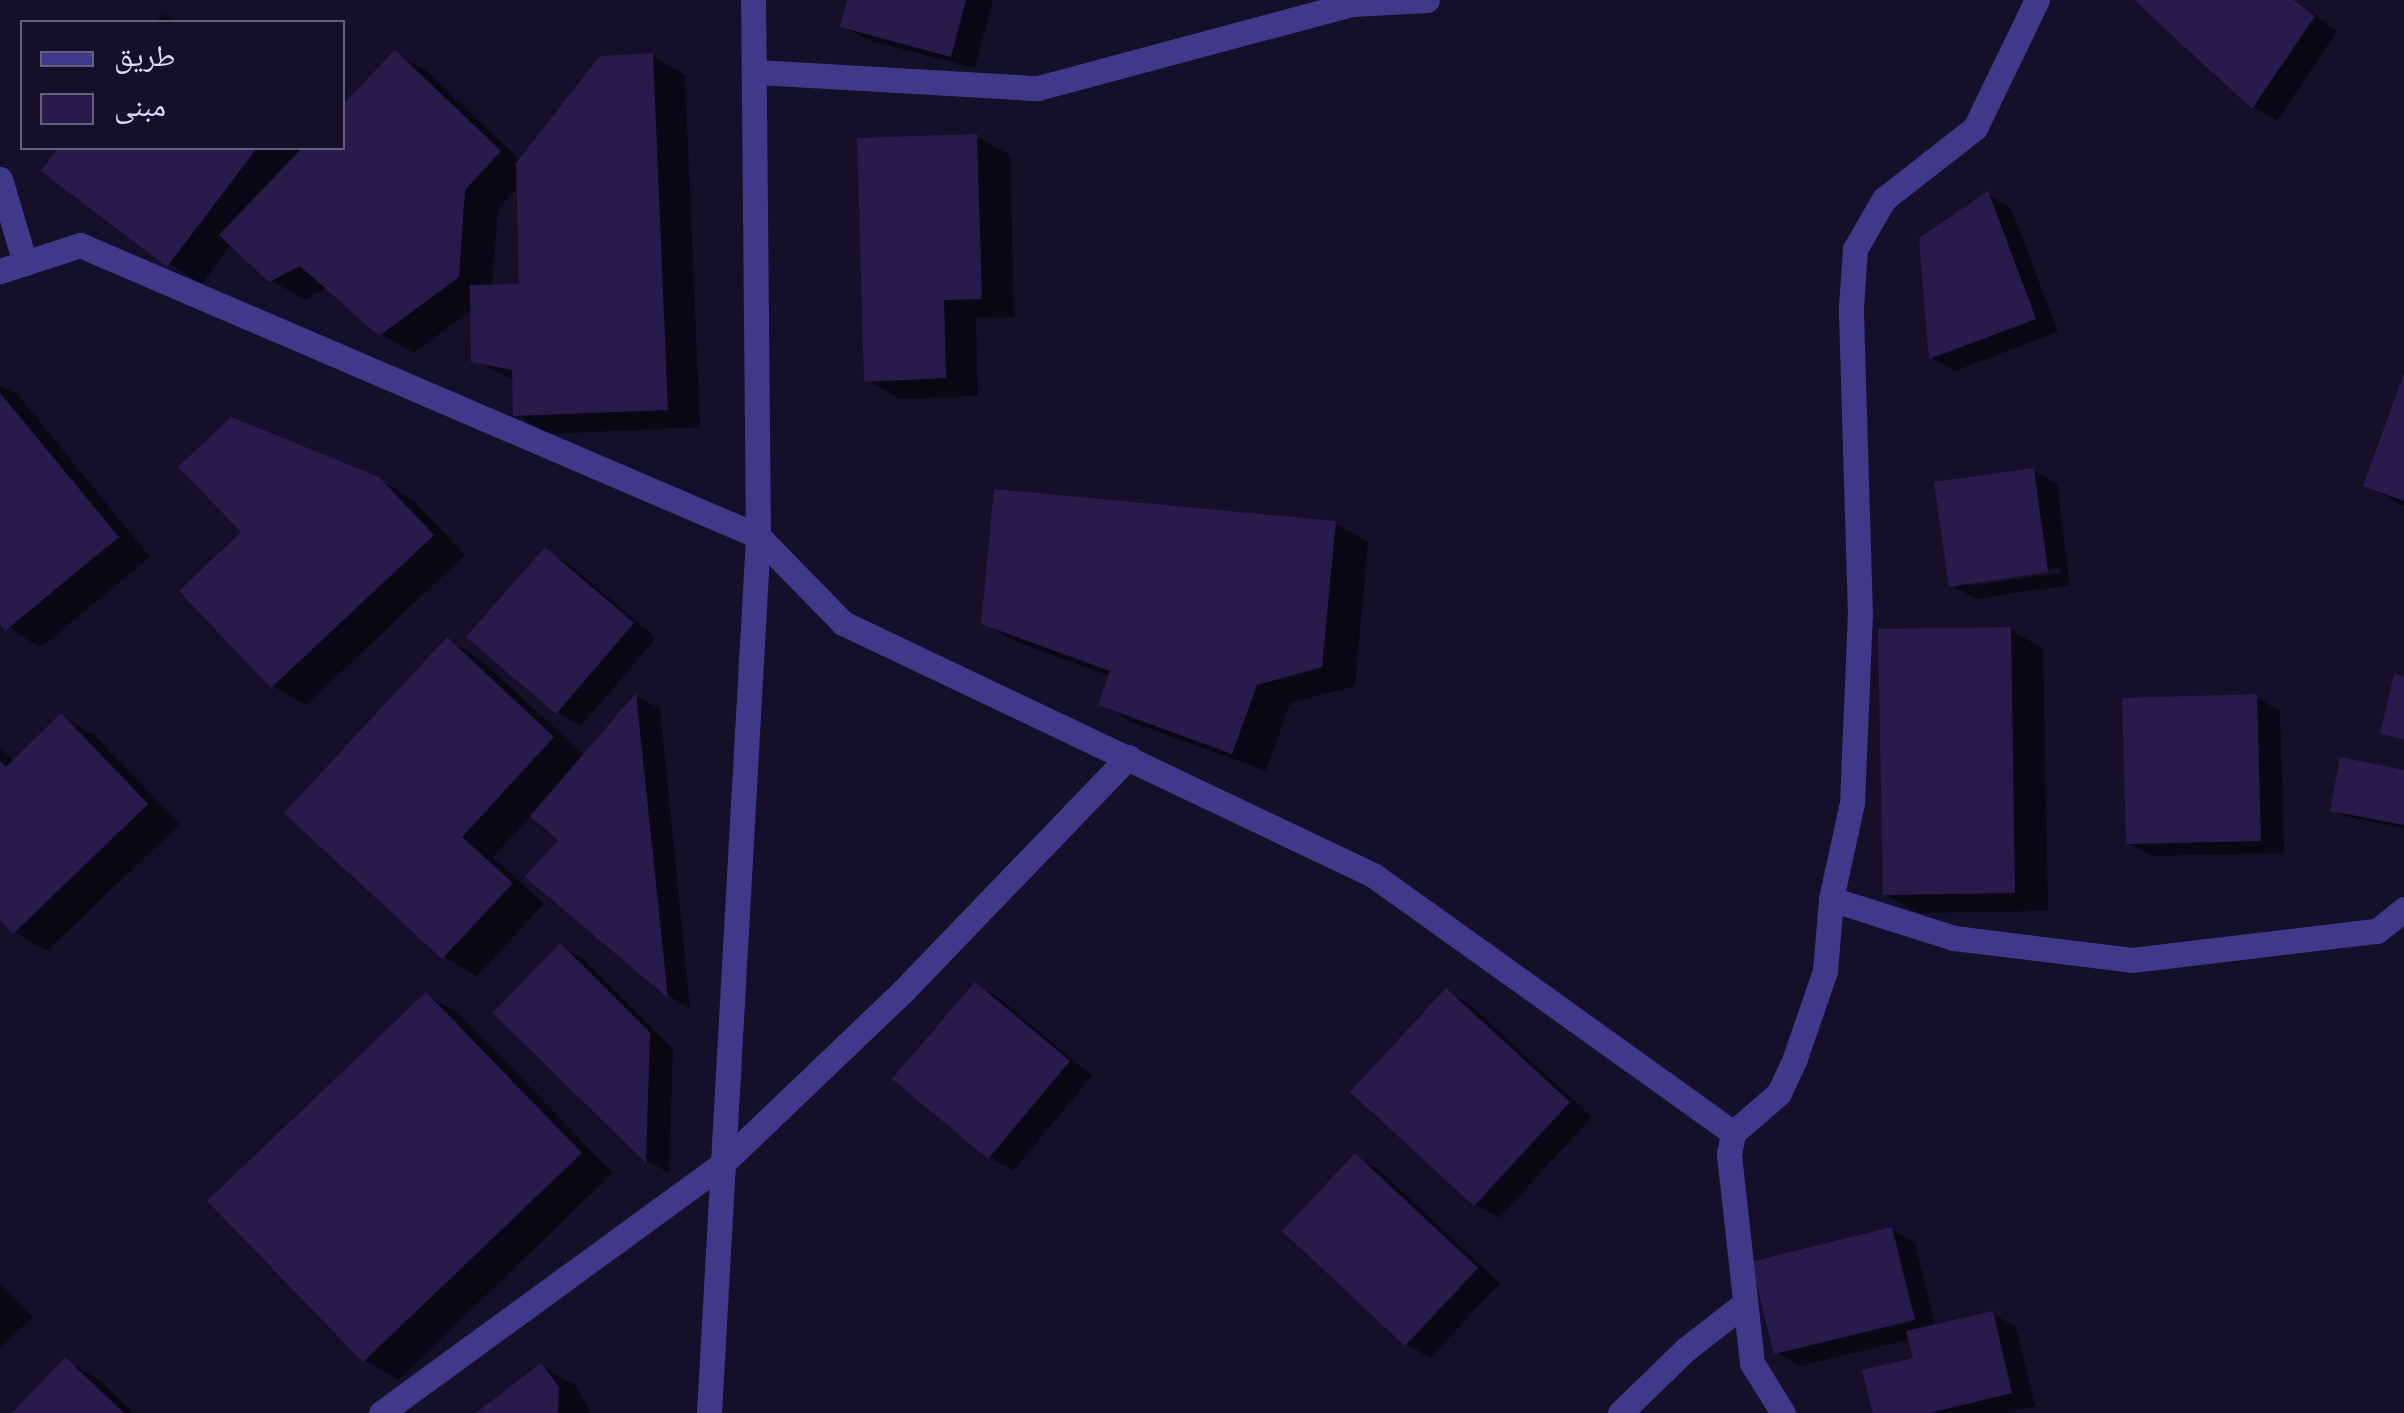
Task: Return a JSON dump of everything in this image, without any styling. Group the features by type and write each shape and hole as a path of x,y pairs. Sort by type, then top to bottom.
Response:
{"street":[{"path":"710,1413 758,536 757,72 753,0"},
{"path":"757,72 1038,88 1352,4 1426,0"},
{"path":"1783,1413 1752,1363 1729,1154 1733,1133 1779,1093 1795,1058 1825,971 1831,899 1852,803 1860,616 1852,359 1856,249 1884,198 1975,128 2037,0"},
{"path":"0,179 12,267 80,245 758,536 843,624 1373,875 1733,1133"},
{"path":"382,1413 722,1164 905,989 1128,757"},
{"path":"1831,899 1954,938 2132,960 2377,931 2404,909"},
{"path":"1620,1413 1686,1349 1744,1304"}],"building":[{"path":"847,0 966,0 951,57 840,27"},
{"path":"2134,0 2294,0 2315,16 2252,109"},
{"path":"395,50 501,151 465,190 459,277 379,336 300,266 269,282 219,235 300,150 345,150 345,102"},
{"path":"653,53 668,410 513,416 512,370 471,362 470,285 519,284 516,163 600,56"},
{"path":"977,134 982,299 944,300 946,378 864,382 857,138"},
{"path":"57,150 255,150 167,267 41,171"},
{"path":"1988,191 2036,319 1929,359 1919,238"},
{"path":"2404,373 2404,501 2363,486"},
{"path":"0,393 119,537 5,631 0,624"},
{"path":"231,417 379,477 434,535 271,688 179,591 241,532 178,467"},
{"path":"2034,468 2048,572 1949,587 1934,482"},
{"path":"994,489 1336,521 1322,667 1257,685 1232,754 1098,705 1110,671 981,624"},
{"path":"545,547 634,623 556,714 466,637"},
{"path":"2011,627 2015,893 1883,895 1878,629"},
{"path":"447,637 554,737 462,837 513,883 442,959 284,813"},
{"path":"2394,674 2404,676 2404,739 2380,734"},
{"path":"636,693 668,998 525,877 558,840 530,816"},
{"path":"2257,694 2261,841 2126,844 2122,698"},
{"path":"61,713 148,804 13,934 0,920 0,761 6,767"},
{"path":"2340,757 2404,770 2404,825 2330,811"},
{"path":"560,943 650,1033 646,1163 493,1013"},
{"path":"975,982 1070,1061 988,1159 892,1079"},
{"path":"1446,988 1570,1102 1474,1206 1350,1092"},
{"path":"426,992 582,1153 363,1362 207,1201"},
{"path":"1355,1153 1478,1268 1405,1346 1282,1231"},
{"path":"1892,1227 1915,1320 1774,1354 1751,1262"},
{"path":"1993,1311 2012,1393 1929,1413 1873,1413 1862,1370 1913,1358 1906,1331"},
{"path":"65,1357 124,1413 12,1413"},
{"path":"541,1363 559,1387 558,1413 476,1413"}]}
